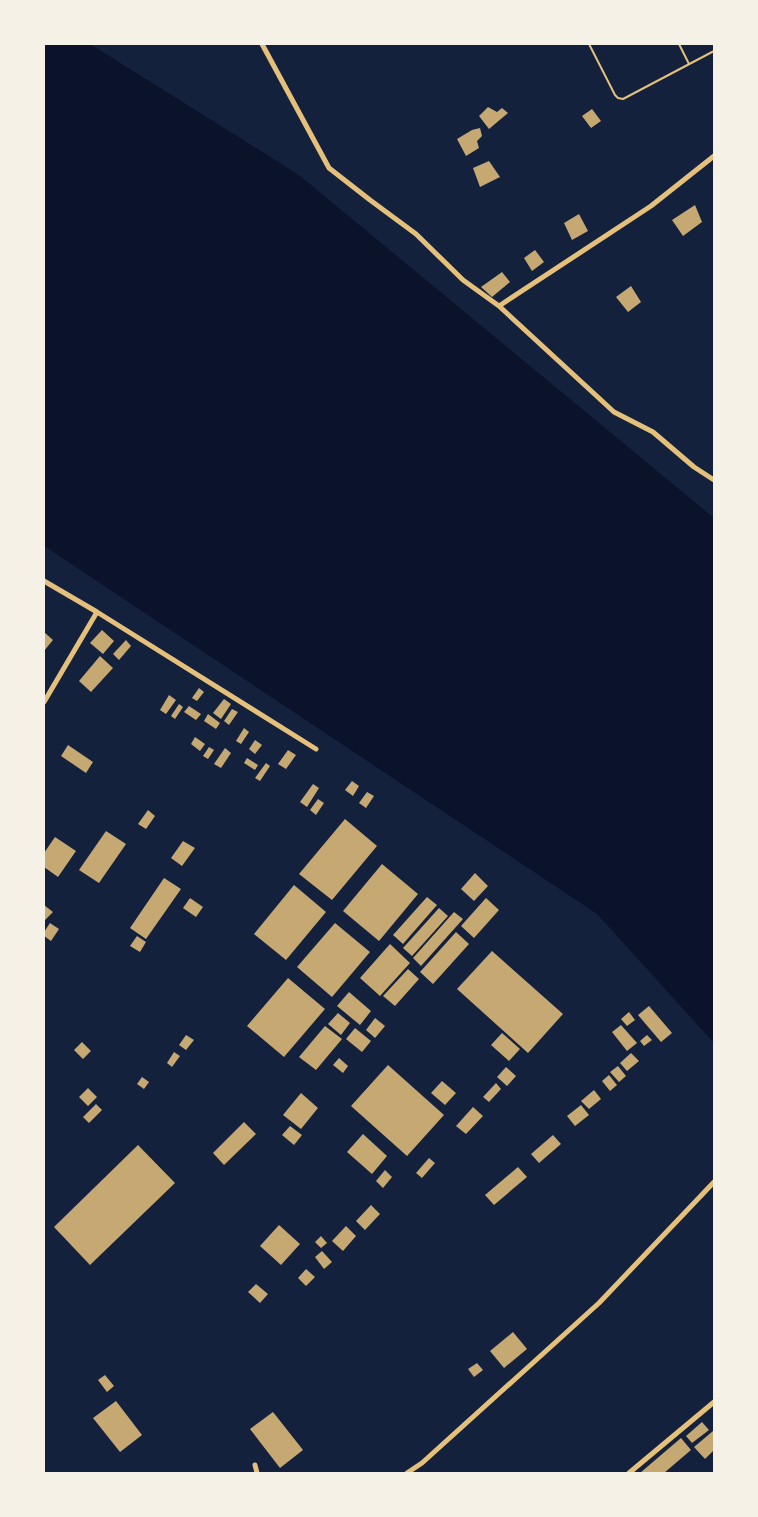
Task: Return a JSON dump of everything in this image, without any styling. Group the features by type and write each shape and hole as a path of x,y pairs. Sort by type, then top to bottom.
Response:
{"street":[{"path":"262,44 329,168 416,234 463,280 499,306 614,412 653,432 694,467 714,480"},
{"path":"499,306 651,206 714,156"},
{"path":"44,581 316,749"},
{"path":"44,702 97,612"},
{"path":"407,1473 422,1463 599,1303 714,1182"},
{"path":"629,1473 714,1402"},
{"path":"255,1465 258,1473"}],"path":[{"path":"589,44 610,86 618,98 623,99 714,51"},
{"path":"679,44 689,64"}],"water":[{"path":"44,44 90,44 299,175 714,518 714,1043 597,914 44,546"}],"building":[{"path":"488,107 497,112 502,108 508,113 489,129 479,116"},
{"path":"592,109 601,121 591,128 582,116"},
{"path":"480,128 482,136 477,141 479,148 466,156 457,139 472,130"},
{"path":"489,161 500,177 480,187 473,168"},
{"path":"695,205 702,222 683,236 672,220"},
{"path":"579,214 588,231 572,240 564,223"},
{"path":"535,250 544,262 532,271 524,258"},
{"path":"502,272 510,282 492,297 481,287"},
{"path":"631,286 641,302 628,312 616,297"},
{"path":"102,630 114,641 103,654 90,643"},
{"path":"44,632 53,640 44,651"},
{"path":"126,640 131,646 119,660 113,654"},
{"path":"100,656 113,668 91,692 79,681"},
{"path":"199,688 204,692 197,701 192,698"},
{"path":"169,695 176,700 166,714 160,710"},
{"path":"224,699 231,704 221,719 213,713"},
{"path":"179,704 183,707 175,719 171,716"},
{"path":"189,706 201,714 196,720 184,712"},
{"path":"232,709 238,712 229,725 224,721"},
{"path":"208,714 220,723 216,729 204,721"},
{"path":"244,728 249,732 241,744 236,741"},
{"path":"195,737 205,744 200,751 191,744"},
{"path":"255,740 262,745 255,754 249,749"},
{"path":"68,745 93,762 86,773 61,756"},
{"path":"209,747 214,750 208,759 203,756"},
{"path":"225,748 231,753 221,768 214,764"},
{"path":"288,750 296,755 286,769 278,764"},
{"path":"247,758 258,765 255,770 244,763"},
{"path":"266,763 270,766 260,781 255,778"},
{"path":"352,781 359,786 353,796 345,790"},
{"path":"313,784 319,788 307,807 300,802"},
{"path":"367,792 374,796 366,808 359,803"},
{"path":"318,799 324,803 316,815 310,810"},
{"path":"148,810 155,816 146,829 138,824"},
{"path":"345,819 377,846 332,900 299,874"},
{"path":"106,831 126,844 99,883 79,870"},
{"path":"55,837 76,851 58,877 44,867 44,853"},
{"path":"183,841 195,848 182,866 171,858"},
{"path":"382,864 418,894 379,941 343,911"},
{"path":"475,873 488,886 474,901 461,889"},
{"path":"164,878 181,889 146,939 130,928"},
{"path":"294,885 326,912 286,960 254,934"},
{"path":"427,897 437,905 403,944 393,935"},
{"path":"190,898 203,907 196,917 183,908"},
{"path":"486,898 499,910 474,938 461,926"},
{"path":"44,905 53,912 44,921"},
{"path":"439,908 448,916 412,956 403,948"},
{"path":"454,912 463,919 421,966 413,958"},
{"path":"50,923 59,929 51,941 44,936 44,932"},
{"path":"335,923 370,952 332,997 297,967"},
{"path":"456,932 469,944 433,984 420,972"},
{"path":"137,936 146,942 140,952 130,946"},
{"path":"390,944 410,963 380,996 360,978"},
{"path":"492,951 563,1014 528,1053 457,989"},
{"path":"408,969 419,979 395,1006 383,996"},
{"path":"288,978 325,1009 284,1057 247,1026"},
{"path":"349,992 371,1011 360,1025 337,1006"},
{"path":"649,1006 672,1033 661,1042 638,1015"},
{"path":"629,1012 635,1020 627,1026 621,1019"},
{"path":"338,1013 350,1023 341,1035 328,1024"},
{"path":"375,1018 385,1026 375,1038 366,1030"},
{"path":"621,1025 637,1043 627,1051 612,1032"},
{"path":"325,1026 342,1039 316,1070 299,1057"},
{"path":"355,1028 371,1041 362,1052 346,1039"},
{"path":"502,1033 520,1049 509,1061 491,1045"},
{"path":"186,1035 194,1040 186,1050 179,1045"},
{"path":"647,1035 652,1040 644,1046 640,1041"},
{"path":"82,1042 91,1051 83,1059 74,1050"},
{"path":"174,1052 180,1056 172,1067 167,1063"},
{"path":"631,1053 639,1061 627,1071 620,1063"},
{"path":"339,1058 348,1066 343,1073 333,1065"},
{"path":"388,1065 444,1115 407,1156 351,1106"},
{"path":"618,1066 626,1076 619,1082 610,1072"},
{"path":"506,1067 516,1076 507,1086 497,1077"},
{"path":"609,1075 617,1085 610,1091 602,1081"},
{"path":"142,1077 149,1082 144,1089 137,1084"},
{"path":"442,1081 456,1093 445,1105 431,1093"},
{"path":"496,1083 501,1089 489,1102 483,1097"},
{"path":"88,1088 97,1097 88,1106 79,1097"},
{"path":"594,1090 601,1099 589,1109 581,1101"},
{"path":"301,1093 318,1108 301,1129 283,1115"},
{"path":"96,1104 102,1110 89,1123 83,1117"},
{"path":"581,1105 589,1115 575,1126 567,1116"},
{"path":"473,1107 483,1116 466,1134 456,1126"},
{"path":"244,1122 256,1134 224,1165 213,1153"},
{"path":"290,1126 302,1135 294,1145 282,1135"},
{"path":"363,1134 387,1156 372,1174 347,1152"},
{"path":"553,1135 561,1144 539,1163 531,1154"},
{"path":"138,1145 175,1183 90,1265 54,1227"},
{"path":"429,1158 435,1163 422,1178 416,1173"},
{"path":"518,1167 527,1177 494,1205 485,1195"},
{"path":"385,1170 392,1177 383,1188 376,1181"},
{"path":"371,1205 380,1214 365,1230 356,1221"},
{"path":"279,1225 300,1244 281,1265 260,1246"},
{"path":"346,1226 356,1236 343,1251 332,1241"},
{"path":"321,1236 327,1243 321,1248 315,1242"},
{"path":"322,1251 332,1262 324,1269 315,1257"},
{"path":"306,1269 315,1277 306,1286 298,1278"},
{"path":"256,1284 268,1294 260,1303 248,1292"},
{"path":"513,1332 527,1349 504,1368 490,1351"},
{"path":"477,1363 483,1370 474,1377 468,1369"},
{"path":"105,1375 114,1386 107,1392 98,1380"},
{"path":"116,1401 142,1435 120,1452 93,1418"},
{"path":"273,1412 303,1450 280,1468 250,1429"},
{"path":"702,1422 709,1430 692,1443 686,1436"},
{"path":"713,1431 714,1450 705,1459 694,1447"},
{"path":"681,1438 691,1450 664,1473 640,1473"}]}
